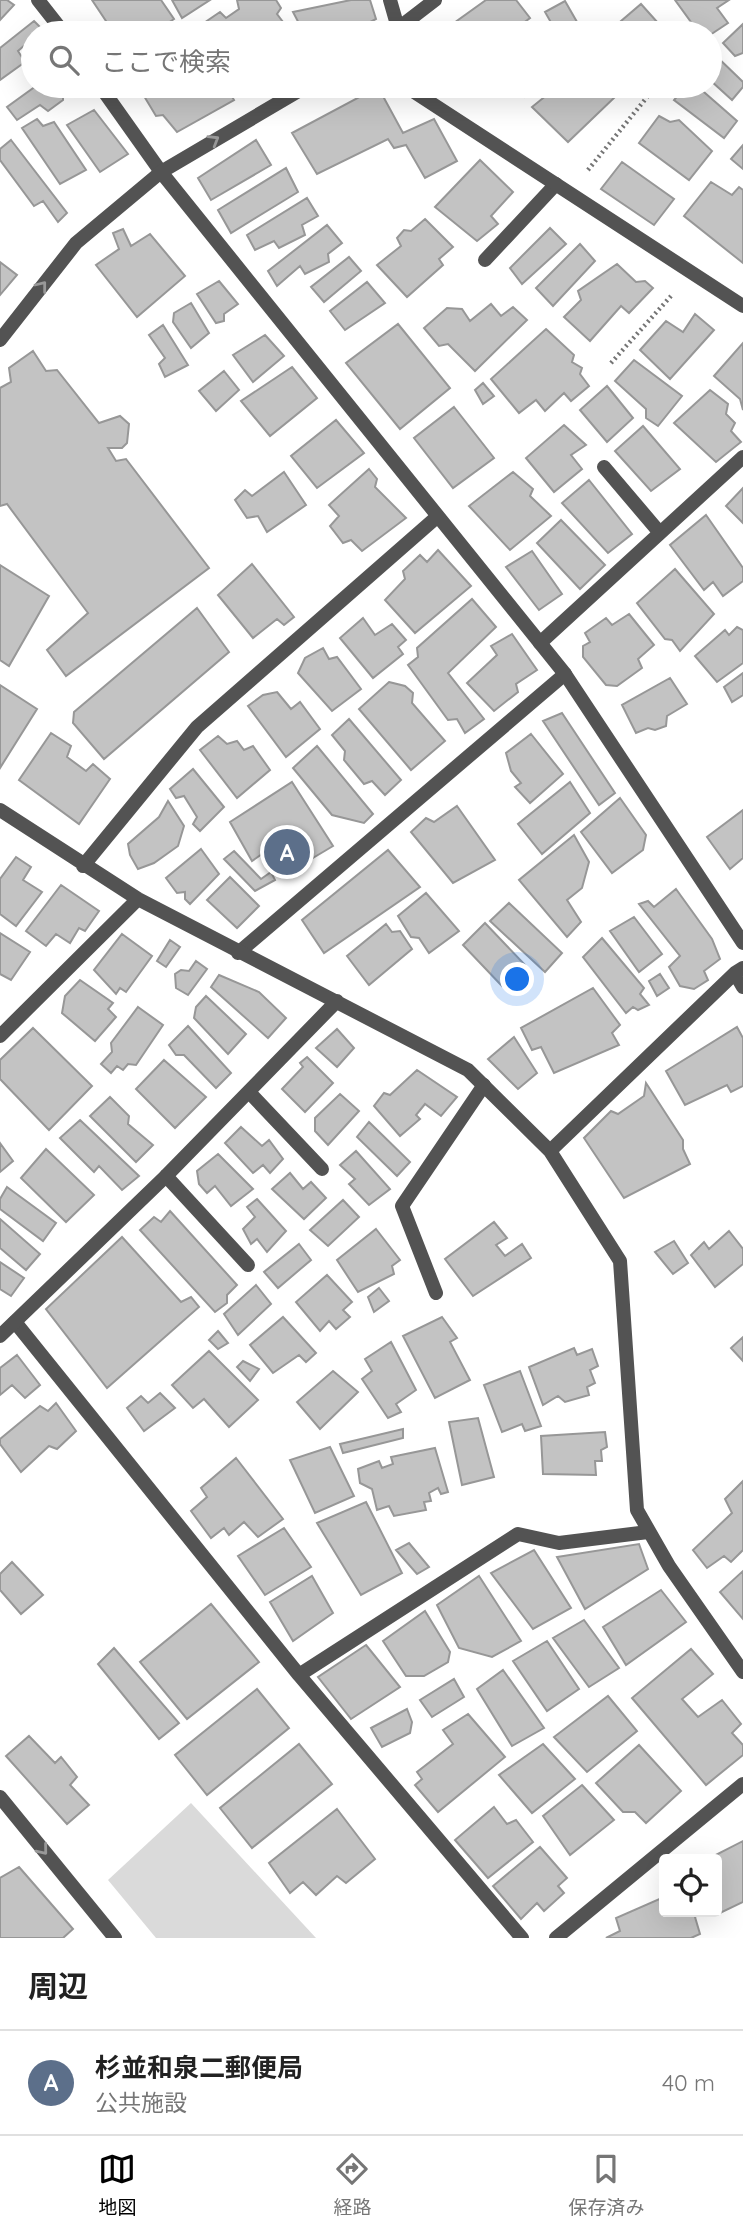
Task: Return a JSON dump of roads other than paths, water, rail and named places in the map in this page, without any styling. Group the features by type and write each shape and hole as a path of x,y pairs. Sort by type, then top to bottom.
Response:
{"street":[{"path":"390,0 393,21"},
{"path":"408,21 435,0"},
{"path":"44,2 56,21"},
{"path":"109,98 161,172 565,674 743,943"},
{"path":"0,340 76,243 161,172 287,98"},
{"path":"423,98 743,306"},
{"path":"485,260 556,184"},
{"path":"540,643 743,457"},
{"path":"604,467 660,533"},
{"path":"83,866 197,727 438,516"},
{"path":"239,953 565,674"},
{"path":"0,810 138,899 468,1070 550,1151 620,1261 637,1510 668,1566 743,1672"},
{"path":"0,1036 138,899"},
{"path":"550,1151 739,971 743,987"},
{"path":"0,1336 166,1176 337,1001"},
{"path":"436,1293 402,1206 484,1085"},
{"path":"249,1092 322,1169"},
{"path":"166,1176 248,1265"},
{"path":"15,1322 299,1675 522,1938"},
{"path":"299,1675 518,1534 559,1543 648,1532"},
{"path":"556,1938 743,1784"},
{"path":"0,1797 115,1938"}],"place":[{"name":"杉並和泉二郵便局","path":"287,852"}]}
